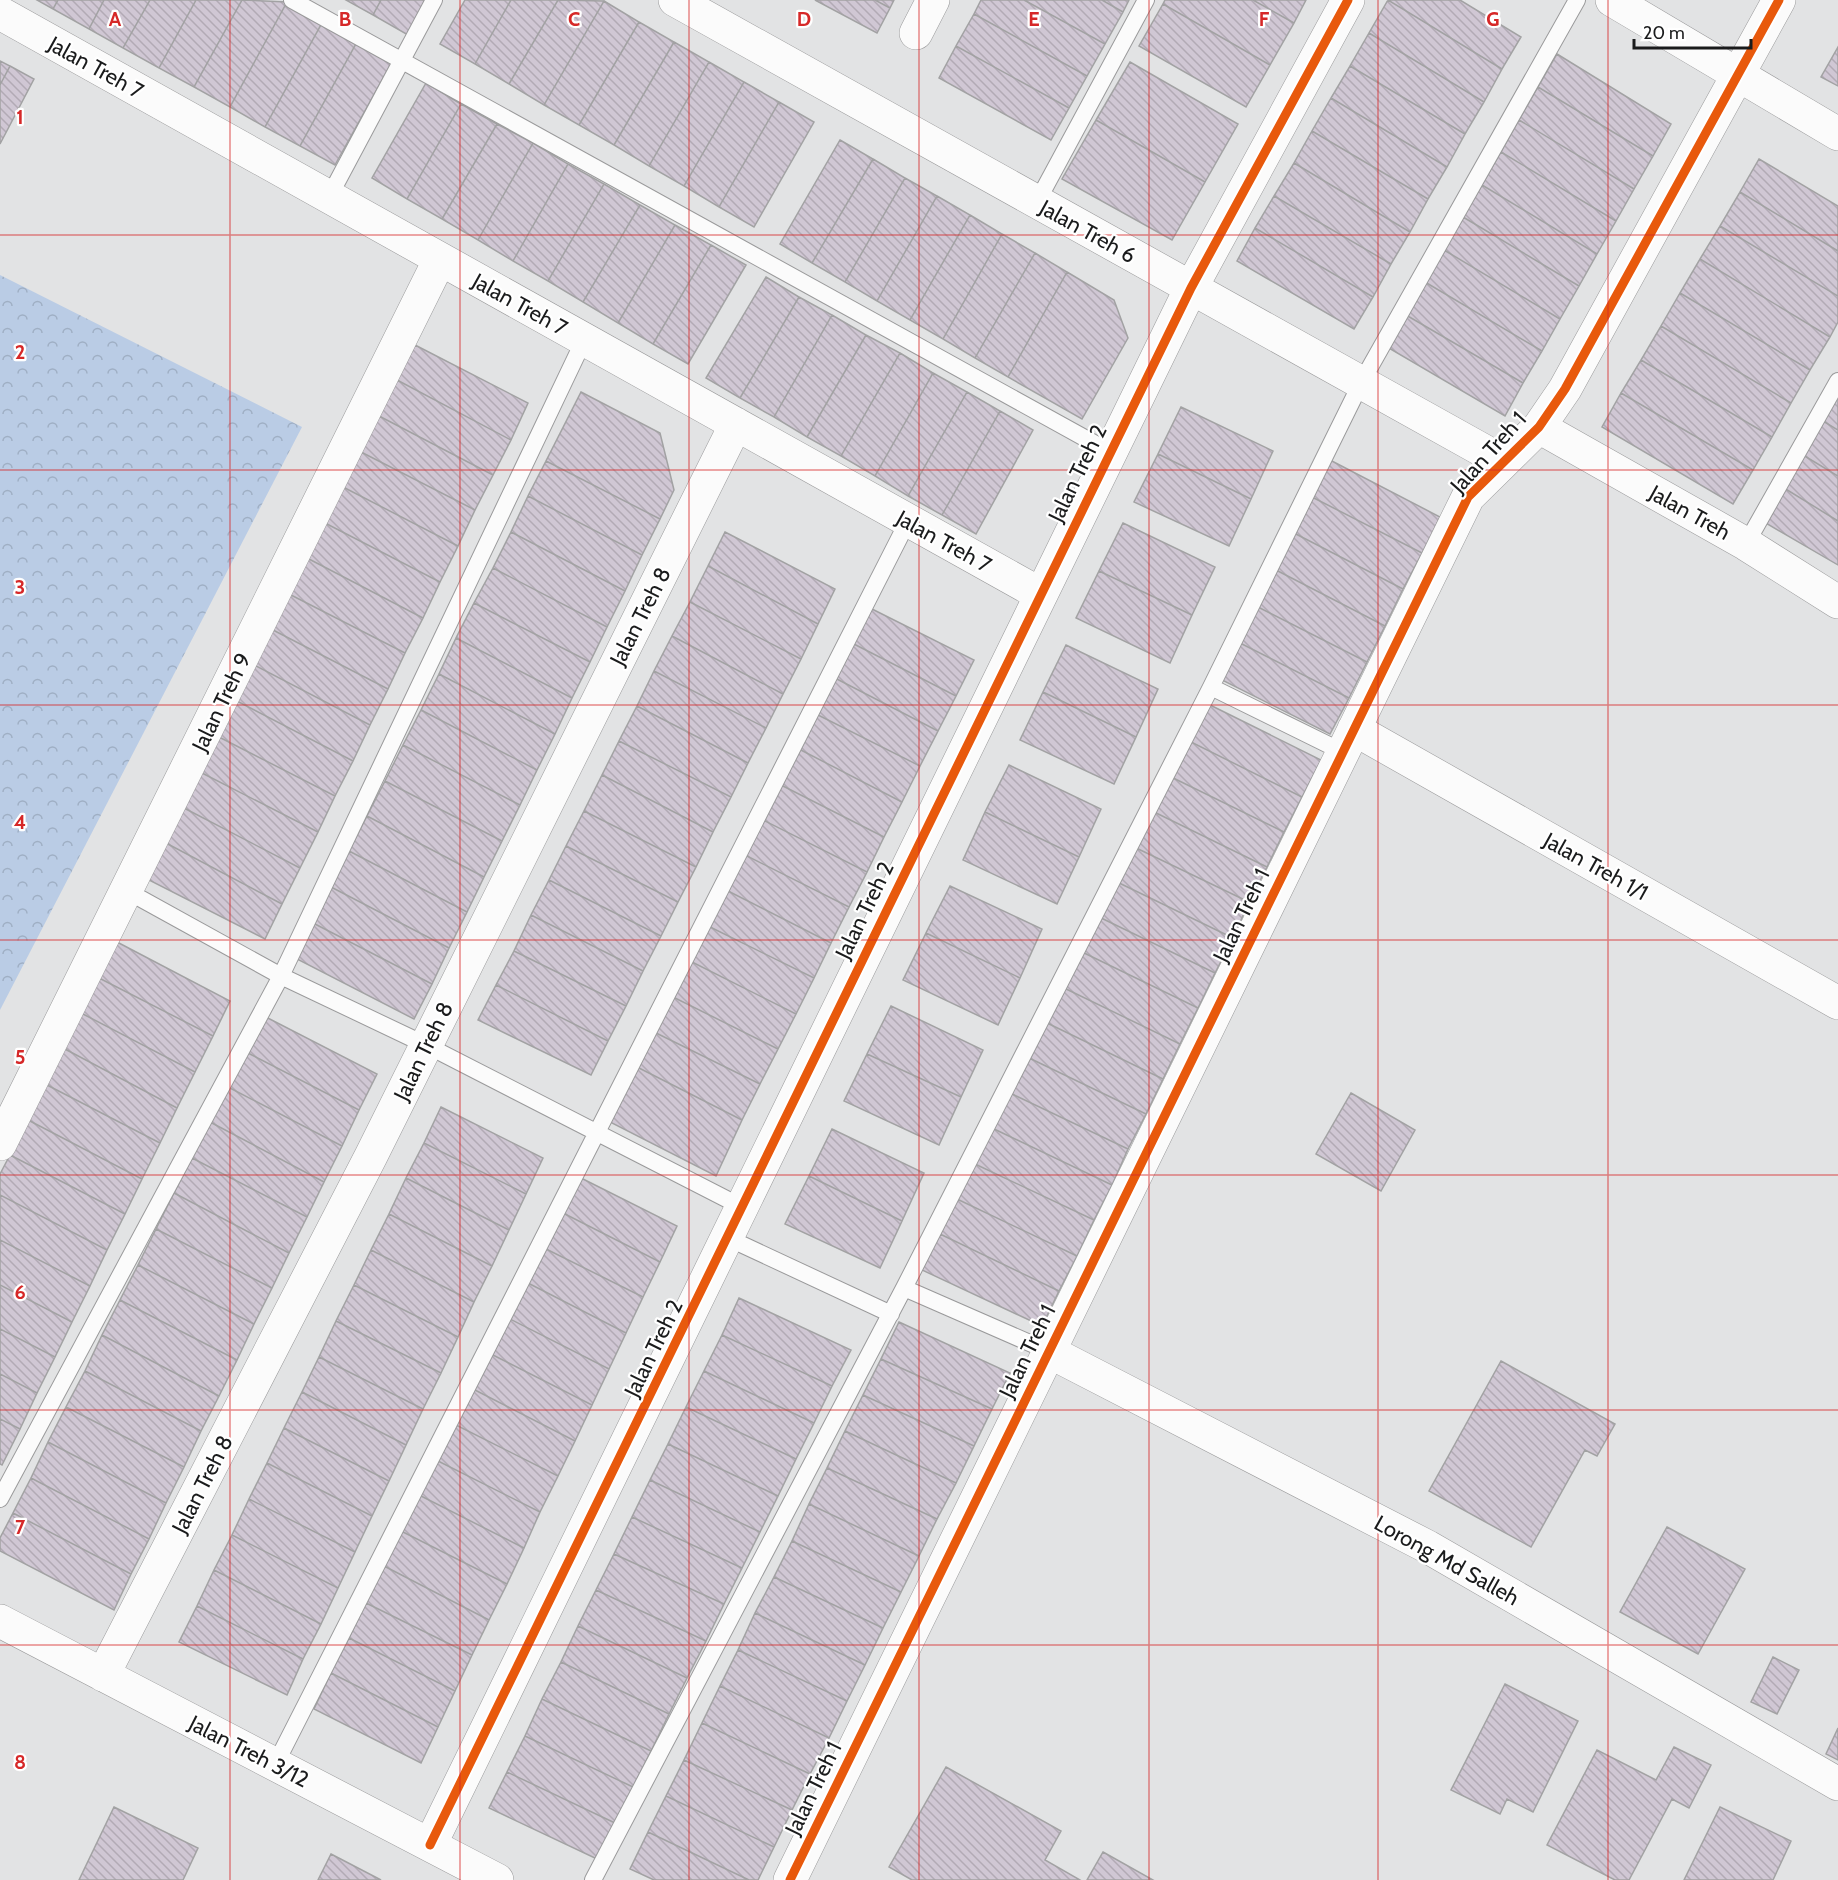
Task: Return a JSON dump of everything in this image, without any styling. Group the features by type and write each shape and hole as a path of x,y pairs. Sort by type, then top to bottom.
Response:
{"street":[{"name":"Jalan Treh 6","path":"675,0 1502,461"},
{"path":"916,33 933,0"},
{"name":"Jalan Treh 2","path":"430,1845 1191,288 1348,0"},
{"path":"1612,0 1838,134"},
{"name":"Jalan Treh 1","path":"790,1880 1468,497 1539,427 1565,389 1779,0"},
{"name":"Jalan Treh 7","path":"0,13 1040,594"},
{"name":"Jalan Treh 9","path":"0,1144 440,259"},
{"name":"Jalan Treh 8","path":"103,1675 426,1045 736,424"},
{"name":"Jalan Treh","path":"1539,427 1746,544 1838,602"},
{"name":"Jalan Treh 1/1","path":"1348,740 1838,1003"},
{"name":"Lorong Md Salleh","path":"1048,1351 1428,1547 1838,1784"},
{"name":"Jalan Treh 3/12","path":"0,1621 498,1880"}],"lane":[{"path":"292,0 1110,452"},
{"path":"329,197 434,0"},
{"path":"1037,202 1146,0"},
{"path":"593,1880 891,1314 1211,687 1361,383 1577,0"},
{"path":"0,1499 281,976 585,340"},
{"path":"1746,544 1838,381"},
{"path":"275,1765 908,521"},
{"path":"1211,687 1348,740"},
{"path":"127,891 281,976 426,1045 742,1207"},
{"path":"728,1238 891,1314"},
{"path":"904,1288 1048,1351"}],"green space":[{"path":"0,275 302,427 0,1010"}],"building":[{"path":"37,0 58,0 53,9"},
{"path":"58,0 104,0 89,29 53,9"},
{"path":"104,0 150,0 123,48 89,29"},
{"path":"150,0 196,0 159,68 123,48"},
{"path":"196,0 242,0 194,87 159,68"},
{"path":"242,0 287,2 230,107 194,87"},
{"path":"346,0 381,0 373,15"},
{"path":"381,0 428,0 408,35 373,15"},
{"path":"465,0 511,0 475,64 440,44"},
{"path":"511,0 558,0 509,84 475,64"},
{"path":"558,0 604,1 544,105 509,84"},
{"path":"815,0 875,0 890,8 877,33"},
{"path":"875,0 894,0 890,8"},
{"path":"981,0 1024,0 1105,44 1087,76 974,14"},
{"path":"1024,0 1102,0 1123,12 1105,44"},
{"path":"1102,0 1129,0 1123,12"},
{"path":"1165,0 1253,0 1294,23 1270,65 1163,4"},
{"path":"1253,0 1306,0 1294,23"},
{"path":"1388,0 1460,0 1521,37 1502,69"},
{"path":"1388,0 1502,69 1484,102 1369,33"},
{"path":"604,1 639,22 579,125 544,105"},
{"path":"287,2 323,21 265,127 230,107"},
{"path":"1163,4 1270,65 1246,107 1139,46"},
{"path":"974,14 1087,76 1069,108 956,46"},
{"path":"323,21 358,40 300,146 265,127"},
{"path":"639,22 674,42 614,145 579,125"},
{"path":"1369,33 1484,102 1465,134 1350,66"},
{"path":"358,40 393,60 335,165 300,146"},
{"path":"674,42 709,62 649,166 614,145"},
{"path":"956,46 1069,108 1051,140 939,78"},
{"path":"1838,47 1838,86 1821,77"},
{"path":"1557,54 1671,124 1653,156 1538,87"},
{"path":"0,61 10,66 0,85"},
{"path":"709,62 744,82 684,186 649,166"},
{"path":"1130,62 1238,124 1205,182 1096,120"},
{"path":"10,66 34,79 0,144 0,85"},
{"path":"1350,66 1465,134 1447,167 1331,98"},
{"path":"744,82 779,102 719,207 684,186"},
{"path":"426,83 461,104 407,199 372,178"},
{"path":"1538,87 1653,156 1634,189 1519,120"},
{"path":"1331,98 1447,167 1428,199 1312,131"},
{"path":"779,102 814,122 754,227 719,207"},
{"path":"461,104 497,124 442,219 407,199"},
{"path":"1096,120 1205,182 1172,240 1062,179"},
{"path":"1519,120 1634,189 1616,221 1501,152"},
{"path":"497,124 533,143 478,240 442,219"},
{"path":"1312,131 1428,199 1410,232 1294,163"},
{"path":"840,140 873,159 812,263 780,244"},
{"path":"533,143 568,164 513,261 478,240"},
{"path":"1501,152 1616,221 1597,254 1482,185"},
{"path":"873,159 905,178 845,282 812,263"},
{"path":"1759,159 1838,206 1838,251 1740,192"},
{"path":"1294,163 1410,232 1391,264 1274,196"},
{"path":"568,164 604,184 548,281 513,261"},
{"path":"905,178 937,196 877,301 845,282"},
{"path":"604,184 640,205 583,302 548,281"},
{"path":"1482,185 1597,254 1579,286 1463,217"},
{"path":"1740,192 1838,251 1838,296 1720,226"},
{"path":"937,196 970,215 910,320 877,301"},
{"path":"1274,196 1391,264 1373,297 1255,228"},
{"path":"640,205 675,225 618,323 583,302"},
{"path":"970,215 1002,234 943,339 910,320"},
{"path":"1463,217 1579,286 1560,319 1444,250"},
{"path":"675,225 711,245 653,344 618,323"},
{"path":"1720,226 1838,296 1838,322 1830,337 1700,259"},
{"path":"1255,228 1373,297 1354,329 1237,261"},
{"path":"1002,234 1035,253 975,358 943,339"},
{"path":"711,245 746,265 688,364 653,344"},
{"path":"1444,250 1560,319 1542,351 1425,282"},
{"path":"1035,253 1067,272 1008,377 975,358"},
{"path":"1700,259 1830,337 1810,370 1680,293"},
{"path":"1067,272 1114,300 1128,338 1082,419 1008,377"},
{"path":"766,277 799,297 740,398 706,378"},
{"path":"1425,282 1542,351 1523,383 1406,315"},
{"path":"1680,293 1810,370 1791,403 1661,326"},
{"path":"799,297 832,315 774,417 740,398"},
{"path":"832,315 866,335 807,437 774,417"},
{"path":"1406,315 1523,383 1505,416 1387,347"},
{"path":"1661,326 1791,403 1772,437 1641,360"},
{"path":"866,335 900,353 841,456 807,437"},
{"path":"415,345 528,403 511,440 397,380"},
{"path":"900,353 933,373 875,476 841,456"},
{"path":"1641,360 1772,437 1753,470 1621,393"},
{"path":"933,373 967,392 908,496 875,476"},
{"path":"397,380 511,440 493,475 379,416"},
{"path":"581,392 660,433 674,490 660,519 546,461"},
{"path":"967,392 1000,411 942,515 908,496"},
{"path":"1621,393 1753,470 1733,504 1602,427"},
{"path":"1838,396 1838,430 1823,421"},
{"path":"1181,407 1273,451 1251,499 1158,454"},
{"path":"1000,411 1033,430 976,534 942,515"},
{"path":"379,416 493,475 475,510 361,452"},
{"path":"1823,421 1838,430 1838,476 1803,455"},
{"path":"361,452 475,510 458,546 343,487"},
{"path":"1158,454 1251,499 1229,546 1134,502"},
{"path":"1803,455 1838,476 1838,521 1784,488"},
{"path":"1328,459 1440,517 1422,553 1310,496"},
{"path":"546,461 660,519 642,555 528,496"},
{"path":"343,487 458,546 440,582 325,523"},
{"path":"1784,488 1838,521 1838,565 1764,522"},
{"path":"528,496 642,555 625,591 511,532"},
{"path":"1310,496 1422,553 1403,589 1292,532"},
{"path":"325,523 440,582 423,618 307,558"},
{"path":"1123,523 1215,567 1192,615 1099,571"},
{"path":"511,532 625,591 607,627 493,568"},
{"path":"725,532 835,589 818,624 708,566"},
{"path":"1292,532 1403,589 1385,626 1274,569"},
{"path":"307,558 423,618 405,653 289,594"},
{"path":"708,566 818,624 801,659 690,602"},
{"path":"493,568 607,627 590,662 474,603"},
{"path":"1274,569 1385,626 1367,662 1256,606"},
{"path":"1099,571 1192,615 1170,663 1076,618"},
{"path":"289,594 405,653 388,689 271,629"},
{"path":"690,602 801,659 783,694 672,636"},
{"path":"474,603 590,662 572,698 456,638"},
{"path":"866,606 974,660 956,696 848,641"},
{"path":"1256,606 1367,662 1349,698 1238,642"},
{"path":"271,629 388,689 370,725 254,665"},
{"path":"672,636 783,694 766,728 654,671"},
{"path":"456,638 572,698 555,734 439,674"},
{"path":"848,641 956,696 938,731 831,676"},
{"path":"1238,642 1349,698 1330,734 1220,679"},
{"path":"1066,645 1158,689 1136,737 1043,692"},
{"path":"254,665 370,725 353,761 235,700"},
{"path":"654,671 766,728 748,763 637,706"},
{"path":"439,674 555,734 537,770 421,710"},
{"path":"831,676 938,731 920,766 812,712"},
{"path":"1043,692 1136,737 1114,784 1020,740"},
{"path":"235,700 353,761 335,796 217,736"},
{"path":"1204,702 1321,760 1302,797 1185,739"},
{"path":"637,706 748,763 731,797 619,741"},
{"path":"421,710 537,770 520,805 403,745"},
{"path":"812,712 920,766 902,802 795,747"},
{"path":"217,736 335,796 318,832 200,772"},
{"path":"1185,739 1302,797 1284,832 1167,775"},
{"path":"619,741 731,797 713,832 602,775"},
{"path":"403,745 520,805 502,841 385,781"},
{"path":"795,747 902,802 884,837 777,783"},
{"path":"1009,765 1101,809 1079,857 985,812"},
{"path":"200,772 318,832 300,868 182,807"},
{"path":"602,775 713,832 696,867 584,811"},
{"path":"1167,775 1284,832 1267,867 1150,810"},
{"path":"385,781 502,841 484,877 367,816"},
{"path":"777,783 884,837 867,872 759,818"},
{"path":"182,807 300,868 282,904 164,842"},
{"path":"1150,810 1267,867 1249,902 1132,846"},
{"path":"584,811 696,867 678,902 566,846"},
{"path":"985,812 1079,857 1057,904 963,860"},
{"path":"367,816 484,877 467,912 349,851"},
{"path":"759,818 867,872 849,907 741,853"},
{"path":"164,842 282,904 265,939 145,878"},
{"path":"566,846 678,902 661,936 549,880"},
{"path":"1132,846 1249,902 1233,938 1115,881"},
{"path":"349,851 467,912 449,948 331,887"},
{"path":"741,853 849,907 831,943 724,889"},
{"path":"549,880 661,936 643,971 531,915"},
{"path":"1115,881 1233,938 1215,973 1097,916"},
{"path":"950,886 1042,929 1020,978 926,933"},
{"path":"331,887 449,948 432,984 313,923"},
{"path":"724,889 831,943 814,978 706,925"},
{"path":"531,915 643,971 626,1006 514,951"},
{"path":"1097,916 1215,973 1198,1008 1080,951"},
{"path":"313,923 432,984 414,1019 295,958"},
{"path":"706,925 814,978 796,1014 688,960"},
{"path":"926,933 1020,978 998,1025 903,980"},
{"path":"117,942 230,1001 213,1036 99,978"},
{"path":"514,951 626,1006 608,1041 496,985"},
{"path":"1080,951 1198,1008 1180,1044 1062,987"},
{"path":"688,960 796,1014 778,1049 671,996"},
{"path":"99,978 213,1036 195,1072 81,1013"},
{"path":"496,985 608,1041 591,1075 478,1020"},
{"path":"1062,987 1180,1044 1163,1079 1045,1022"},
{"path":"671,996 778,1049 760,1084 652,1031"},
{"path":"891,1006 983,1050 961,1097 867,1054"},
{"path":"81,1013 195,1072 177,1108 63,1048"},
{"path":"264,1016 377,1074 359,1110 246,1052"},
{"path":"1045,1022 1163,1079 1146,1114 1027,1057"},
{"path":"652,1031 760,1084 742,1120 635,1066"},
{"path":"63,1048 177,1108 160,1143 45,1084"},
{"path":"246,1052 359,1110 342,1146 228,1087"},
{"path":"867,1054 961,1097 939,1145 844,1101"},
{"path":"1027,1057 1146,1114 1128,1149 1010,1093"},
{"path":"635,1066 742,1120 716,1176 608,1121"},
{"path":"45,1084 160,1143 142,1179 28,1120"},
{"path":"228,1087 342,1146 324,1182 210,1122"},
{"path":"1010,1093 1128,1149 1112,1185 992,1128"},
{"path":"1351,1093 1415,1130 1381,1191 1316,1154"},
{"path":"441,1107 543,1158 526,1194 424,1143"},
{"path":"28,1120 142,1179 125,1214 10,1155"},
{"path":"210,1122 324,1182 307,1217 192,1158"},
{"path":"992,1128 1112,1185 1094,1220 975,1164"},
{"path":"832,1129 924,1173 902,1221 809,1176"},
{"path":"424,1143 526,1194 509,1230 406,1178"},
{"path":"10,1155 125,1214 107,1250 0,1195 0,1174"},
{"path":"192,1158 307,1217 289,1253 174,1193"},
{"path":"975,1164 1094,1220 1077,1256 957,1199"},
{"path":"575,1175 677,1226 660,1262 559,1211"},
{"path":"809,1176 902,1221 880,1268 785,1224"},
{"path":"406,1178 509,1230 492,1266 389,1214"},
{"path":"174,1193 289,1253 272,1288 156,1229"},
{"path":"0,1195 107,1250 90,1286 0,1240"},
{"path":"957,1199 1077,1256 1059,1291 940,1234"},
{"path":"559,1211 660,1262 643,1297 540,1246"},
{"path":"389,1214 492,1266 474,1302 371,1250"},
{"path":"156,1229 272,1288 254,1324 138,1265"},
{"path":"940,1234 1059,1291 1042,1326 922,1270"},
{"path":"0,1240 90,1286 72,1322 0,1285"},
{"path":"540,1246 643,1297 626,1333 524,1281"},
{"path":"371,1250 474,1302 458,1337 354,1285"},
{"path":"138,1265 254,1324 237,1360 120,1300"},
{"path":"524,1281 626,1333 609,1369 506,1317"},
{"path":"0,1285 72,1322 55,1357 0,1329"},
{"path":"354,1285 458,1337 441,1373 336,1321"},
{"path":"739,1298 851,1350 832,1386 722,1335"},
{"path":"120,1300 237,1360 219,1396 102,1335"},
{"path":"506,1317 609,1369 592,1405 489,1353"},
{"path":"336,1321 441,1373 423,1409 319,1357"},
{"path":"899,1322 1010,1373 992,1409 881,1359"},
{"path":"0,1329 55,1357 37,1393 0,1374"},
{"path":"102,1335 219,1396 201,1431 85,1371"},
{"path":"722,1335 832,1386 814,1423 704,1371"},
{"path":"489,1353 592,1405 575,1441 471,1388"},
{"path":"319,1357 423,1409 406,1445 302,1392"},
{"path":"881,1359 992,1409 974,1446 863,1395"},
{"path":"1501,1361 1615,1424 1597,1456 1585,1450 1531,1547 1429,1491"},
{"path":"85,1371 201,1431 184,1467 66,1407"},
{"path":"704,1371 814,1423 796,1459 686,1407"},
{"path":"0,1374 37,1393 20,1429 0,1419"},
{"path":"471,1388 575,1441 558,1476 454,1424"},
{"path":"302,1392 406,1445 389,1481 284,1428"},
{"path":"863,1395 974,1446 956,1483 845,1431"},
{"path":"66,1407 184,1467 166,1503 48,1442"},
{"path":"686,1407 796,1459 778,1496 668,1444"},
{"path":"0,1419 20,1429 2,1465 0,1464"},
{"path":"454,1424 558,1476 540,1512 436,1460"},
{"path":"284,1428 389,1481 372,1516 267,1463"},
{"path":"845,1431 956,1483 937,1519 827,1468"},
{"path":"48,1442 166,1503 149,1539 31,1478"},
{"path":"668,1444 778,1496 760,1532 650,1480"},
{"path":"436,1460 540,1512 524,1548 419,1495"},
{"path":"267,1463 372,1516 355,1552 249,1499"},
{"path":"827,1468 937,1519 919,1556 809,1504"},
{"path":"31,1478 149,1539 131,1574 13,1513"},
{"path":"650,1480 760,1532 742,1568 632,1517"},
{"path":"419,1495 524,1548 507,1584 401,1531"},
{"path":"249,1499 355,1552 338,1588 232,1535"},
{"path":"809,1504 919,1556 901,1592 792,1541"},
{"path":"13,1513 131,1574 114,1610 0,1551 0,1538"},
{"path":"632,1517 742,1568 724,1604 614,1554"},
{"path":"1667,1527 1745,1569 1698,1654 1620,1612"},
{"path":"401,1531 507,1584 489,1620 384,1566"},
{"path":"232,1535 338,1588 321,1624 214,1570"},
{"path":"792,1541 901,1592 883,1628 774,1577"},
{"path":"614,1554 724,1604 706,1641 596,1590"},
{"path":"384,1566 489,1620 472,1655 366,1603"},
{"path":"214,1570 321,1624 303,1659 197,1606"},
{"path":"774,1577 883,1628 865,1665 755,1613"},
{"path":"596,1590 706,1641 687,1678 578,1626"},
{"path":"366,1603 472,1655 455,1691 349,1638"},
{"path":"197,1606 303,1659 287,1695 179,1642"},
{"path":"755,1613 865,1665 847,1701 738,1650"},
{"path":"578,1626 687,1678 669,1714 561,1662"},
{"path":"349,1638 455,1691 438,1727 331,1673"},
{"path":"738,1650 847,1701 829,1738 720,1686"},
{"path":"1773,1657 1799,1670 1777,1714 1751,1702"},
{"path":"561,1662 669,1714 651,1751 542,1699"},
{"path":"331,1673 438,1727 421,1763 314,1709"},
{"path":"1505,1684 1578,1721 1533,1812 1507,1799 1500,1814 1451,1790"},
{"path":"720,1686 829,1738 810,1774 702,1723"},
{"path":"542,1699 651,1751 633,1787 525,1736"},
{"path":"702,1723 810,1774 792,1810 684,1760"},
{"path":"1838,1728 1838,1760 1826,1754"},
{"path":"525,1736 633,1787 615,1823 507,1772"},
{"path":"1674,1747 1711,1765 1689,1808 1672,1799 1629,1880 1615,1880 1547,1845 1597,1750 1656,1780"},
{"path":"684,1760 792,1810 774,1847 666,1796"},
{"path":"946,1767 1061,1831 1045,1860 1080,1880 912,1880 889,1867"},
{"path":"507,1772 615,1823 597,1859 489,1808"},
{"path":"666,1796 774,1847 758,1880 749,1880 648,1832"},
{"path":"114,1807 198,1848 183,1880 79,1880"},
{"path":"1720,1807 1791,1841 1773,1880 1684,1880"},
{"path":"648,1832 749,1880 654,1880 630,1869"},
{"path":"1103,1852 1153,1880 1087,1880"},
{"path":"331,1854 381,1880 318,1880"}],"cycle path":[{"path":"430,1845 1191,288 1348,0"},
{"path":"790,1880 1468,497 1539,427 1565,389 1779,0"}]}
